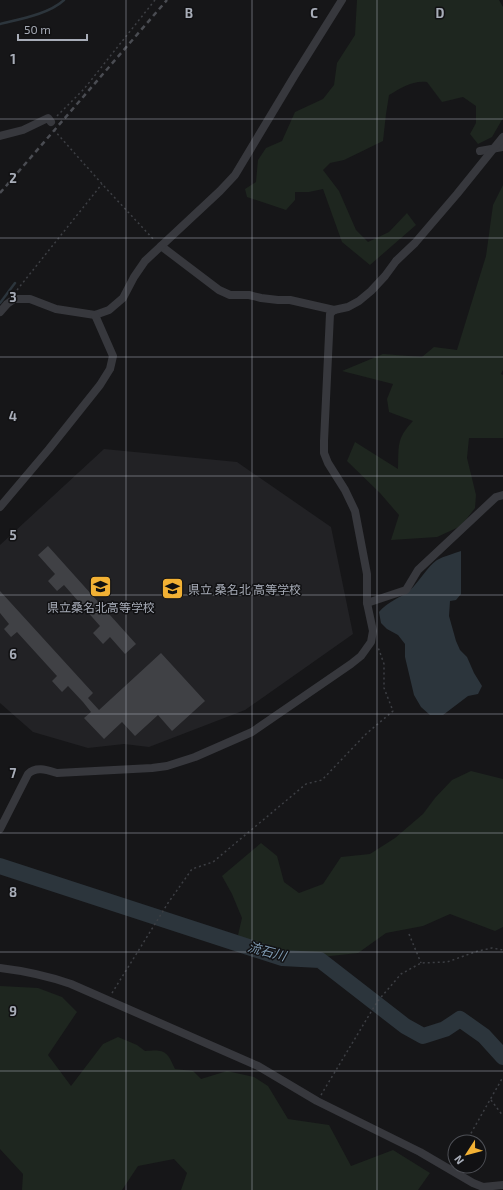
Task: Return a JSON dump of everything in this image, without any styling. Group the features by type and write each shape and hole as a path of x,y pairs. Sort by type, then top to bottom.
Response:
{"street":[{"path":"0,312 14,299 30,299 56,309 95,316 109,310 123,298 134,277 145,261 220,191 235,175 342,0"},
{"path":"0,136 23,130 48,118 50,122"},
{"path":"161,246 219,290 230,295 249,295 278,300 290,300 334,310 348,307 359,301 371,291 396,261 415,243 457,194 503,136"},
{"path":"480,151 503,146"},
{"path":"0,829 28,774 32,771 44,769 57,773 152,768 167,766 195,757 252,732 351,664 361,656 371,642 373,631 367,603 367,574 355,511 324,453 329,321 330,314 334,310"},
{"path":"0,507 100,385 110,369 113,356 95,316"},
{"path":"367,603 406,590 418,570 496,497 503,495"},
{"path":"0,968 49,976 71,984 258,1066 317,1101 420,1152 473,1183 483,1186 503,1185"}],"path":[{"path":"50,122 84,89 155,0"},
{"path":"59,138 161,246"},
{"path":"14,299 18,289 102,184"},
{"path":"108,1000 168,903 192,869 213,862 306,784 322,780 366,734 393,711 384,688 384,664 377,645 371,642"},
{"path":"409,934 421,963"},
{"path":"317,1101 377,1002 401,974 421,963 447,962 478,951 492,948 503,950"},
{"path":"471,1134 503,1077"},
{"path":"490,1100 503,1116"}],"shaded area":[{"path":"357,0 499,0 503,7 503,118 492,137 478,144 470,134 476,123 476,106 463,97 442,102 427,82 417,82 407,85 389,95 383,141 344,160 330,163 323,170 339,191 356,230 368,242 389,232 407,213 416,225 370,265 342,242 323,189 309,192 295,192 295,200 286,210 247,197 245,189 256,182 258,160 266,148 282,141 295,112 323,99 334,85 337,63 355,35"},
{"path":"503,185 503,370 501,374 503,375 503,438 469,438 467,458 476,495 475,508 461,526 437,537 391,540 399,515 380,493 347,461 355,442 398,469 401,438 413,421 389,412 387,399 393,384 342,371 383,354 422,357 434,347 457,350 486,256 493,205"},
{"name":"県立 桑名北 高等学校","path":"104,449 237,462 331,527 353,634 245,710 149,747 124,744 88,748 33,732 0,703 0,545"},
{"path":"461,551 461,594 456,600 450,601 449,616 460,650 467,657 482,686 478,694 468,696 443,715 430,715 421,707 414,695 405,657 405,644 398,635 387,629 381,623 379,612 386,605 410,590 437,560"},
{"path":"471,771 503,779 503,927 495,931 450,914 423,926 386,933 358,953 321,957 282,955 248,943 238,935 242,918 232,894 222,876 261,843 277,856 284,882 299,893 323,884 341,857 370,854 395,838 423,814 435,798 452,780"},
{"path":"0,986 38,988 62,997 77,1012 48,1055 71,1086 103,1044 118,1037 137,1045 145,1051 157,1050 164,1052 170,1058 175,1069 193,1071 201,1079 227,1071 254,1077 268,1086 288,1119 329,1125 351,1166 393,1150 430,1173 418,1190 181,1190 187,1173 174,1159 138,1166 122,1190 22,1190 23,1174 0,1149"}],"building":[{"path":"48,546 136,644 125,654 110,637 103,644 93,633 100,626 64,585 57,591 48,581 55,574 38,555"},
{"path":"0,591 93,693 88,698 99,710 161,653 205,701 172,731 158,715 135,736 122,722 104,739 84,718 91,712 83,702 68,686 62,692 52,681 57,676 17,632 11,637 4,629 9,624 0,613"}],"waterway":[{"path":"0,24 42,12 58,5 64,0"},
{"path":"0,303 15,283"},
{"name":"流石川","path":"0,866 282,958 320,960 405,1026 423,1036 445,1029 460,1019 484,1036 503,1057"}],"railway":[{"path":"0,193 167,0"}],"place":[{"name":"県立桑名北高等学校","path":"101,586"},
{"name":"県立 桑名北 高等学校","path":"172,589"}]}
